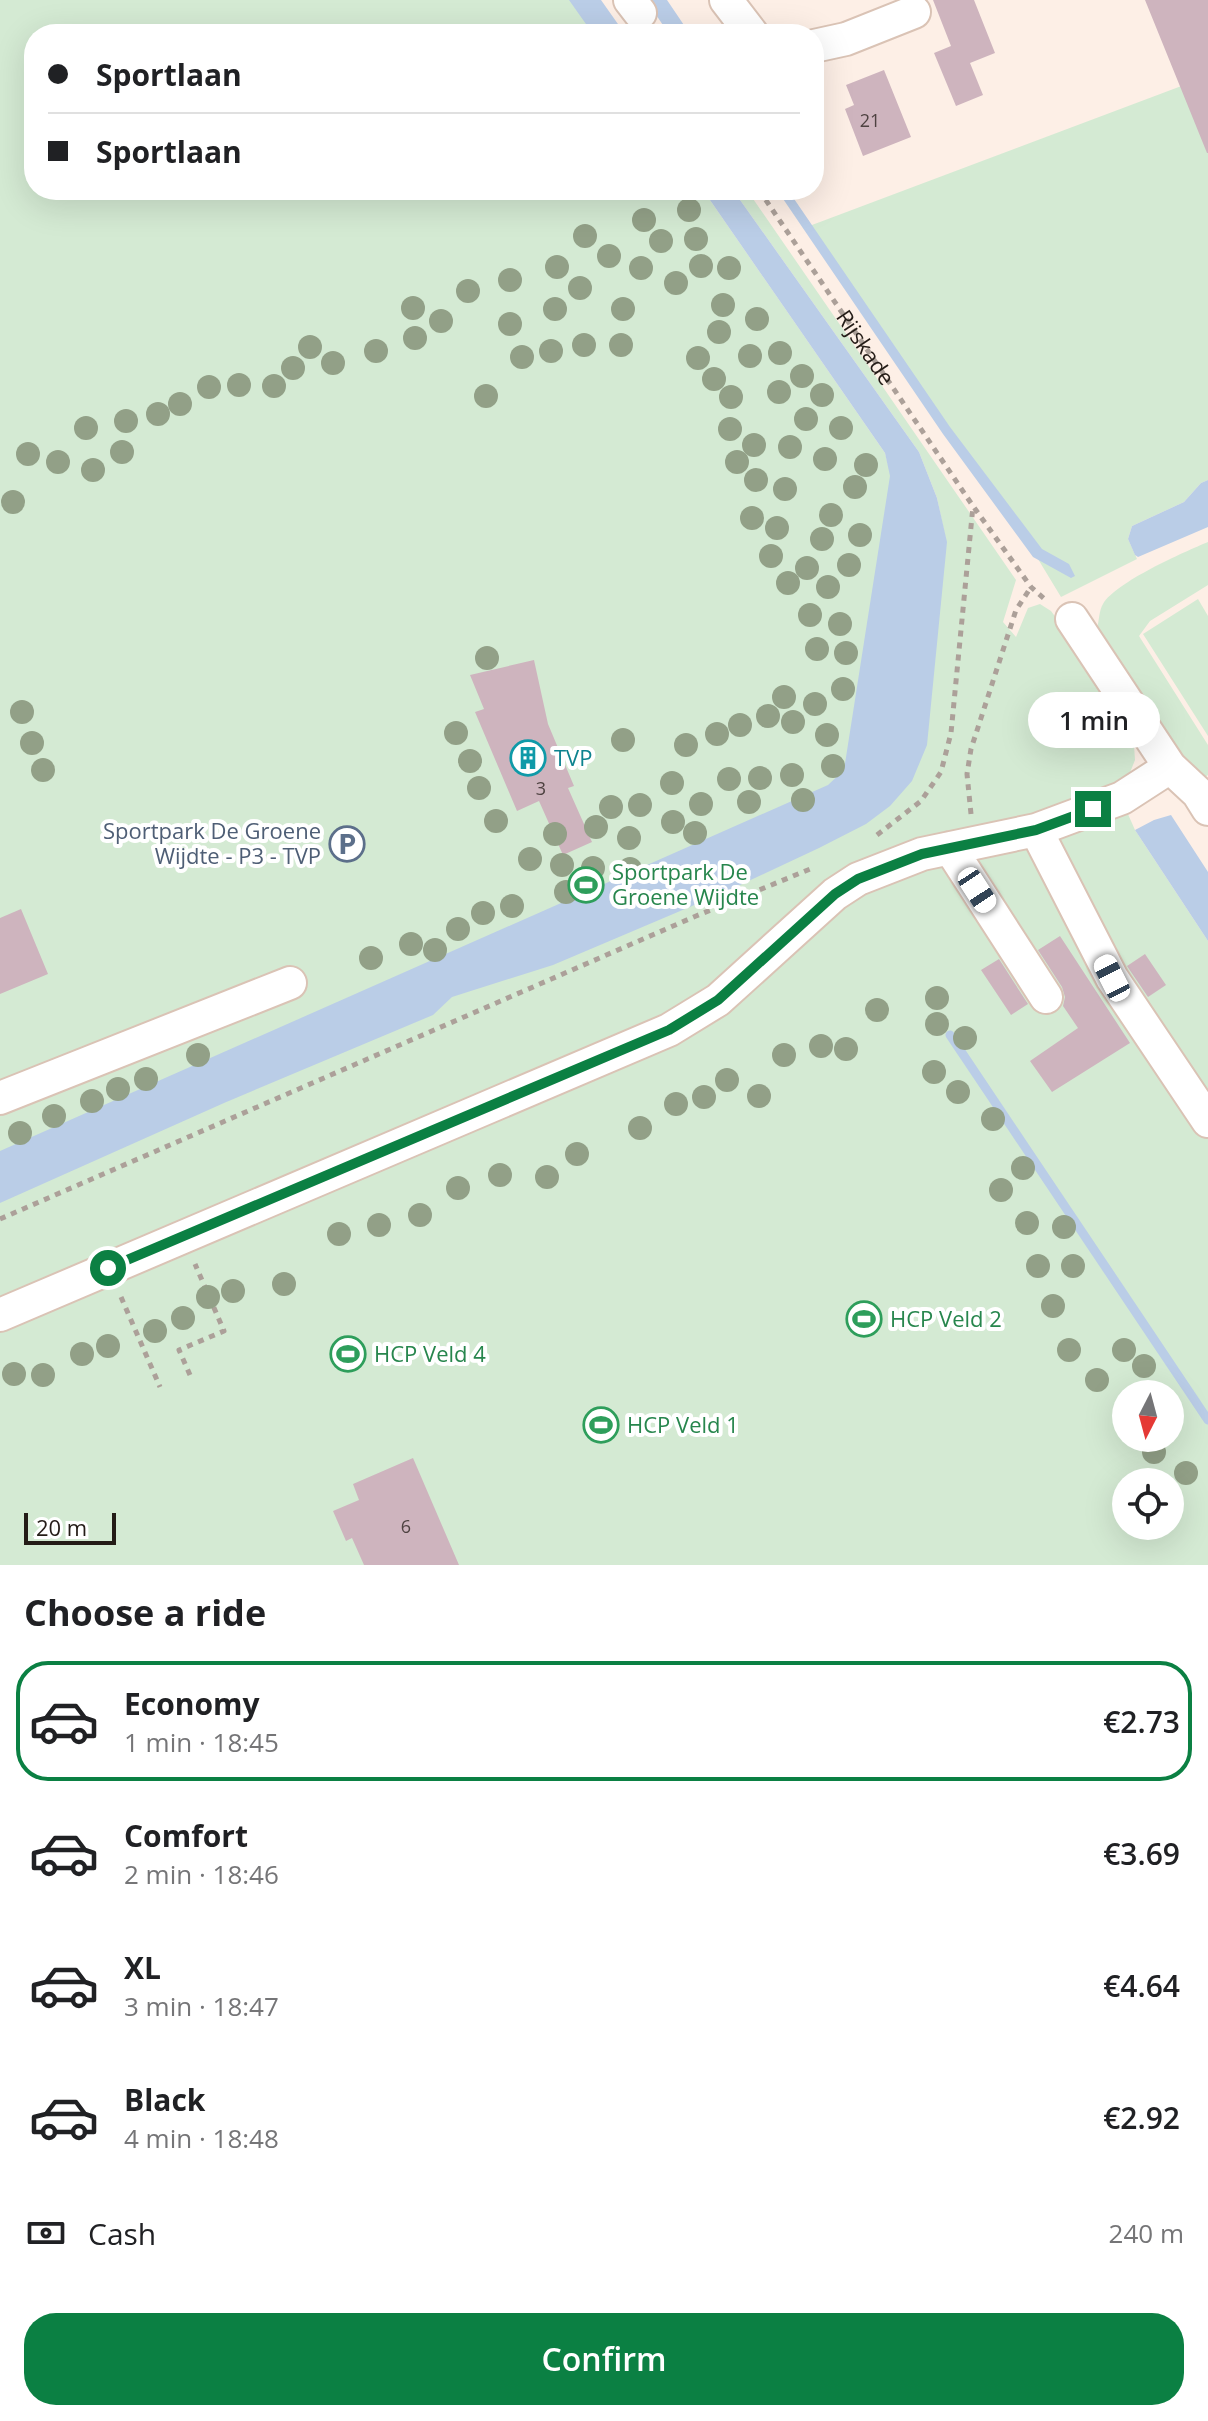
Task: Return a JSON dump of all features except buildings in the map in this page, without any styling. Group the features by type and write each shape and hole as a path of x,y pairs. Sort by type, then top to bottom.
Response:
{"street":[{"path":"726,0 744,24"},
{"path":"824,44 846,39 914,12"},
{"path":"1072,619 1170,767 1198,793 1208,809"},
{"path":"0,1315 669,1030 718,1000 835,894 858,879 922,854 1036,830 1122,798 1170,767"},
{"path":"1036,830 1112,978 1208,1121"},
{"path":"963,846 1046,997"},
{"path":"0,1098 290,983"}],"path":[{"name":"Rijskade","path":"766,200 1031,587 1072,619"},
{"path":"870,839 921,801 941,772 951,733 973,506"},
{"path":"963,846 971,749 1016,610 1031,587"},
{"path":"0,1219 696,916 829,862"},
{"path":"190,1375 179,1350 224,1331 192,1258"},
{"path":"108,1268 160,1387"}],"green space":[{"name":"Sportpark De Groene Wijdte","path":"0,0 571,0 587,24 24,24 24,200 710,200 885,453 891,476 946,540 937,498 919,452 740,200 754,200 1016,580 1003,622 1016,637 1028,608 1040,604 1051,611 1133,731 1135,760 1129,775 1116,787 1135,830 1208,941 1208,1565 0,1565"},
{"path":"1208,76 1208,480 1201,483 1184,502 1132,526 1128,539 1137,559 1061,597 1038,559 804,228"},
{"path":"1208,542 1208,585 1150,621 1139,636 1208,745 1208,775 1201,780 1150,715 1097,629 1103,604 1110,595 1151,568"},
{"path":"1198,599 1208,616 1208,736 1143,634"}],"water":[{"path":"569,0 601,0 618,24 586,24"},
{"path":"646,0 667,0 683,24 662,24"},
{"path":"710,200 740,200 919,452 937,498 947,542 927,745 912,781 890,806 866,824 725,892 553,965 452,997 433,1015 224,1103 0,1203 0,1151 828,785 844,770 890,476 885,453"},
{"path":"784,200 795,200 950,427 1042,549 1069,564 1075,576 1071,578 1033,557 943,434"},
{"path":"1208,480 1208,527 1138,557 1135,555 1128,539 1132,526 1184,502 1201,483"},
{"path":"1171,815 1208,872 1208,941 1135,830"}],"waterway":[{"path":"950,1035 1208,1420"}],"place":[{"name":"TVP","path":"528,758"},
{"name":"Sportpark De Groene Wijdte - P3 - TVP","path":"347,844"},
{"name":"Sportpark De Groene Wijdte","path":"586,885"},
{"name":"HCP Veld 2","path":"864,1319"},
{"name":"HCP Veld 4","path":"348,1354"},
{"name":"HCP Veld 1","path":"601,1425"}],"route":[{"path":"108,1268 669,1030 718,1000 835,894 858,879 922,854 1036,830 1093,809"}]}
